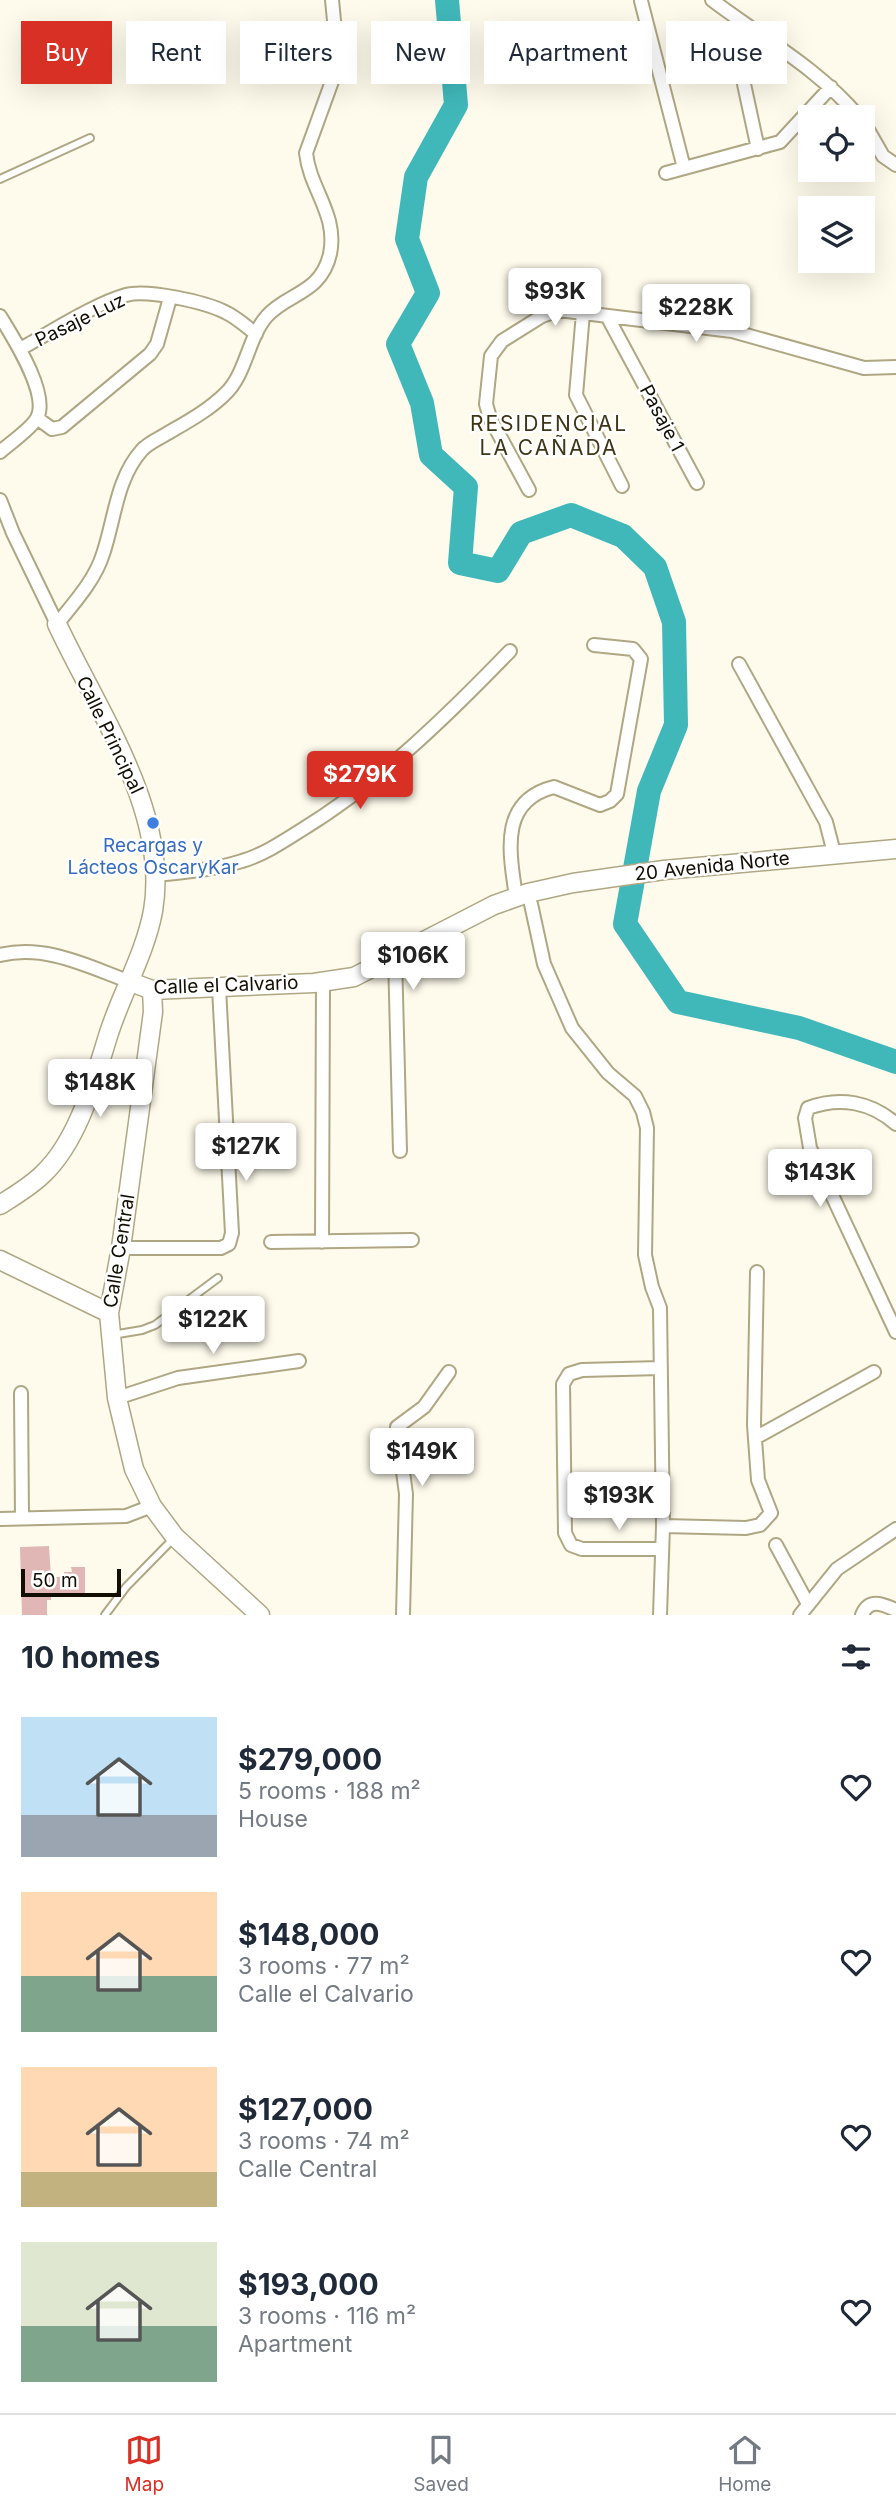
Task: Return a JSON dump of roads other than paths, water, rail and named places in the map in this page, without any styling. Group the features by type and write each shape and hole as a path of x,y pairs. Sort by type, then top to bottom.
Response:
{"street":[{"path":"57,624 82,593 103,556 117,496 142,449 225,395 234,384 265,317 308,290 330,255 331,223 307,167 306,153 334,73 336,41 332,0"},
{"path":"712,0 793,56 847,105"},
{"path":"641,1 684,169"},
{"path":"744,84 758,149"},
{"path":"666,173 780,142 831,88"},
{"path":"875,142 883,156 896,165"},
{"name":"Pasaje Luz","path":"20,349 127,294 159,294 226,312 257,334"},
{"path":"37,418 52,429 62,427 150,354 157,344 170,298"},
{"path":"528,490 487,411 491,356 502,341 549,312 583,313 732,331 864,368 896,367"},
{"path":"583,313 576,395 622,486"},
{"path":"0,316 20,349 39,402 37,418 0,452"},
{"name":"Pasaje 1","path":"607,316 697,483"},
{"name":"Calle Principal","path":"0,500 13,533 133,779 144,807 157,875 153,912 128,981"},
{"path":"594,645 633,649 641,659 617,794 611,801 600,804 554,787 540,792 527,802 517,816 510,835 544,964 572,1028 608,1073 635,1096 647,1128 645,1255 660,1308 663,1525 660,1615"},
{"path":"157,875 243,861 285,841 317,821 342,804 432,730 510,651"},
{"path":"739,664 826,822 834,853"},
{"name":"20 Avenida Norte","path":"525,898 573,883 664,870 896,849"},
{"name":"Calle el Calvario","path":"0,1205 44,1174 63,1149 93,1085 128,981 152,990 323,982 354,977 483,911 525,898"},
{"path":"0,955 35,951 67,959 128,981"},
{"path":"396,956 400,1152"},
{"path":"322,1242 323,982"},
{"path":"121,1248 221,1248 229,1244 232,1233 219,988"},
{"name":"Calle Central","path":"152,990 153,1012 121,1248 109,1312 117,1398 134,1469 152,1506 175,1537 260,1615"},
{"path":"896,1124 883,1113 865,1104 843,1102 822,1103 808,1108 804,1118 810,1148 896,1332"},
{"path":"271,1242 412,1240"},
{"path":"0,1260 40,1284 109,1312"},
{"path":"663,1525 746,1528 760,1525 771,1513 758,1480 755,1438 757,1272"},
{"path":"117,1398 178,1378 299,1361"},
{"path":"661,1368 582,1370 569,1374 563,1384 565,1533 571,1545 582,1549 662,1549"},
{"path":"403,1615 406,1494 397,1427 424,1407 449,1372"},
{"path":"755,1438 874,1372"},
{"path":"21,1393 22,1518"},
{"path":"0,1519 126,1516 152,1506"},
{"path":"800,1615 837,1569 896,1529"},
{"path":"776,1545 808,1604"},
{"path":"862,1615 865,1607 872,1603 896,1610"}],"lane":[{"path":"0,179 90,138"},
{"path":"110,1336 155,1325 218,1278"},
{"path":"105,1615 126,1587 175,1537"}],"waterway":[{"path":"447,0 456,105 416,177 407,239 428,293 398,344 422,403 431,455 466,487 460,563 498,571 521,533 571,515 623,536 655,567 674,622 676,725 649,791 625,924 678,1002 799,1028 896,1062"}],"place":[{"name":"Recargas y Lácteos OscaryKar","path":"153,823"}],"district":[{"name":"RESIDENCIAL LA CAÑADA","path":"549,435"}]}
